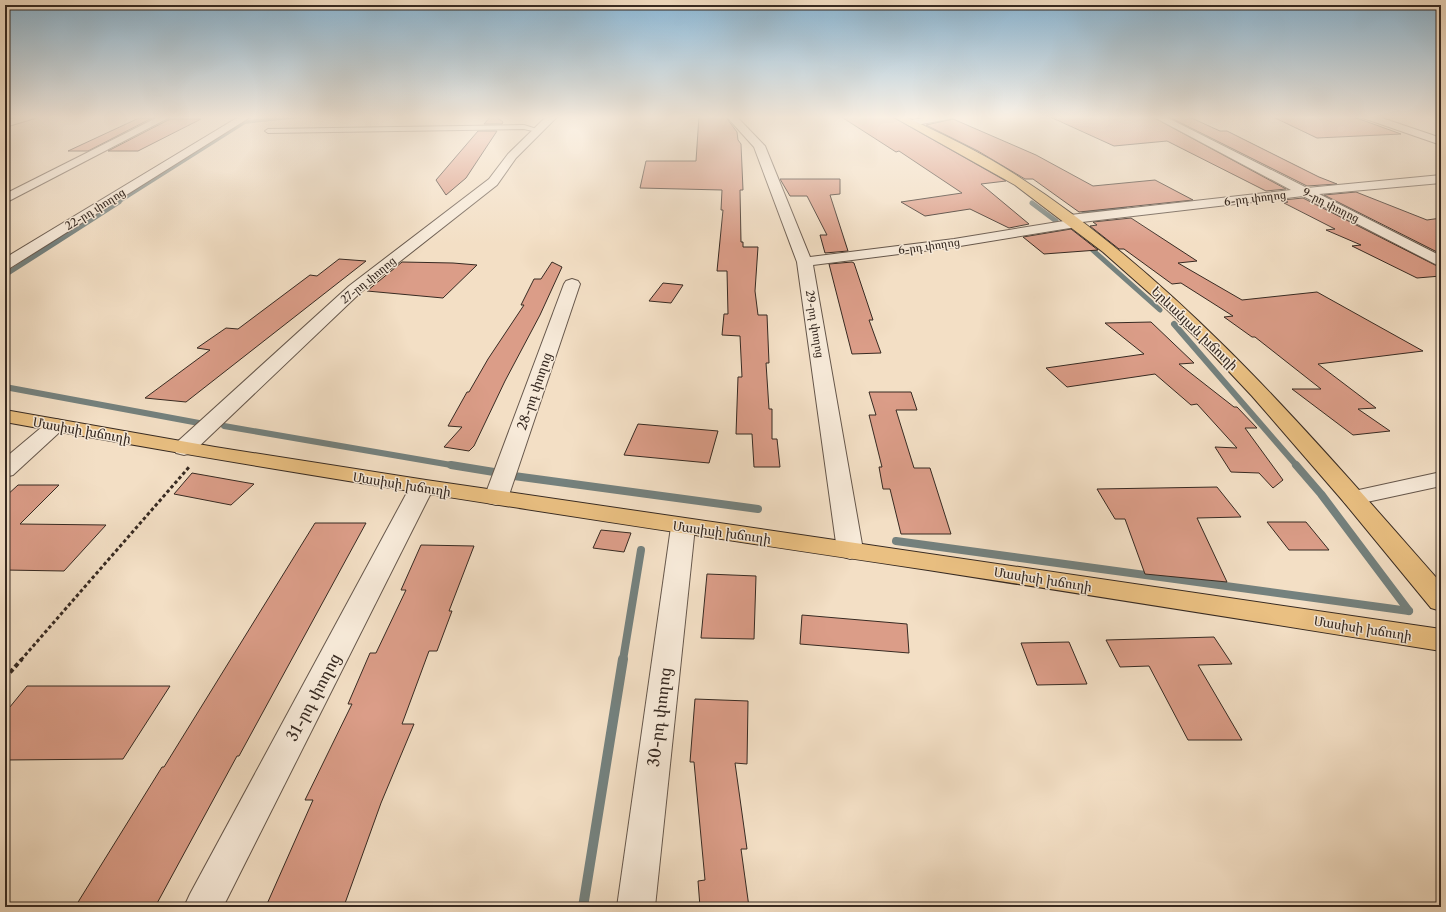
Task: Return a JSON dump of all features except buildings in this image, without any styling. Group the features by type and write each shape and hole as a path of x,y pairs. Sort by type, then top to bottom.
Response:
{"main road":[{"name":"Երևանյան խճուղի","path":"977,159 1008,175 1073,221 1129,266 1213,344 1274,409 1353,498 1441,601"},
{"name":"Մասիսի խճուղի","path":"5,416 193,450 422,487 683,527 850,550 1441,640"}],"street":[{"path":"5,199 84,159"},
{"name":"22-րդ փողոց","path":"5,265 178,159"},
{"name":"27-րդ փողոց","path":"193,450 355,289 493,182 510,159"},
{"name":"29-րդ փողոց","path":"764,159 805,262 850,550"},
{"name":"9-րդ փողոց","path":"1240,159 1441,262"},
{"name":"6-րդ փողոց","path":"805,262 954,242 1073,221 1305,192 1441,179"},
{"name":"28-րդ փողոց","path":"496,498 572,284"},
{"path":"5,470 56,425"},
{"path":"1353,498 1441,479"},
{"name":"31-րդ փողոց","path":"203,907 422,487"},
{"name":"30-րդ փողոց","path":"636,907 683,527"}],"path":[{"path":"5,678 193,450"}],"waterway":[{"path":"117,203 187,159"},
{"path":"5,275 119,202"},
{"path":"1032,203 1056,221"},
{"path":"1084,213 1125,209"},
{"path":"1087,245 1160,310"},
{"path":"1174,324 1297,466"},
{"path":"5,387 199,423"},
{"path":"224,426 454,466"},
{"path":"896,541 1409,611 1321,494 1296,465"},
{"path":"454,466 494,472"},
{"path":"514,476 758,509"},
{"path":"623,660 641,550"},
{"path":"583,907 623,659"}]}
